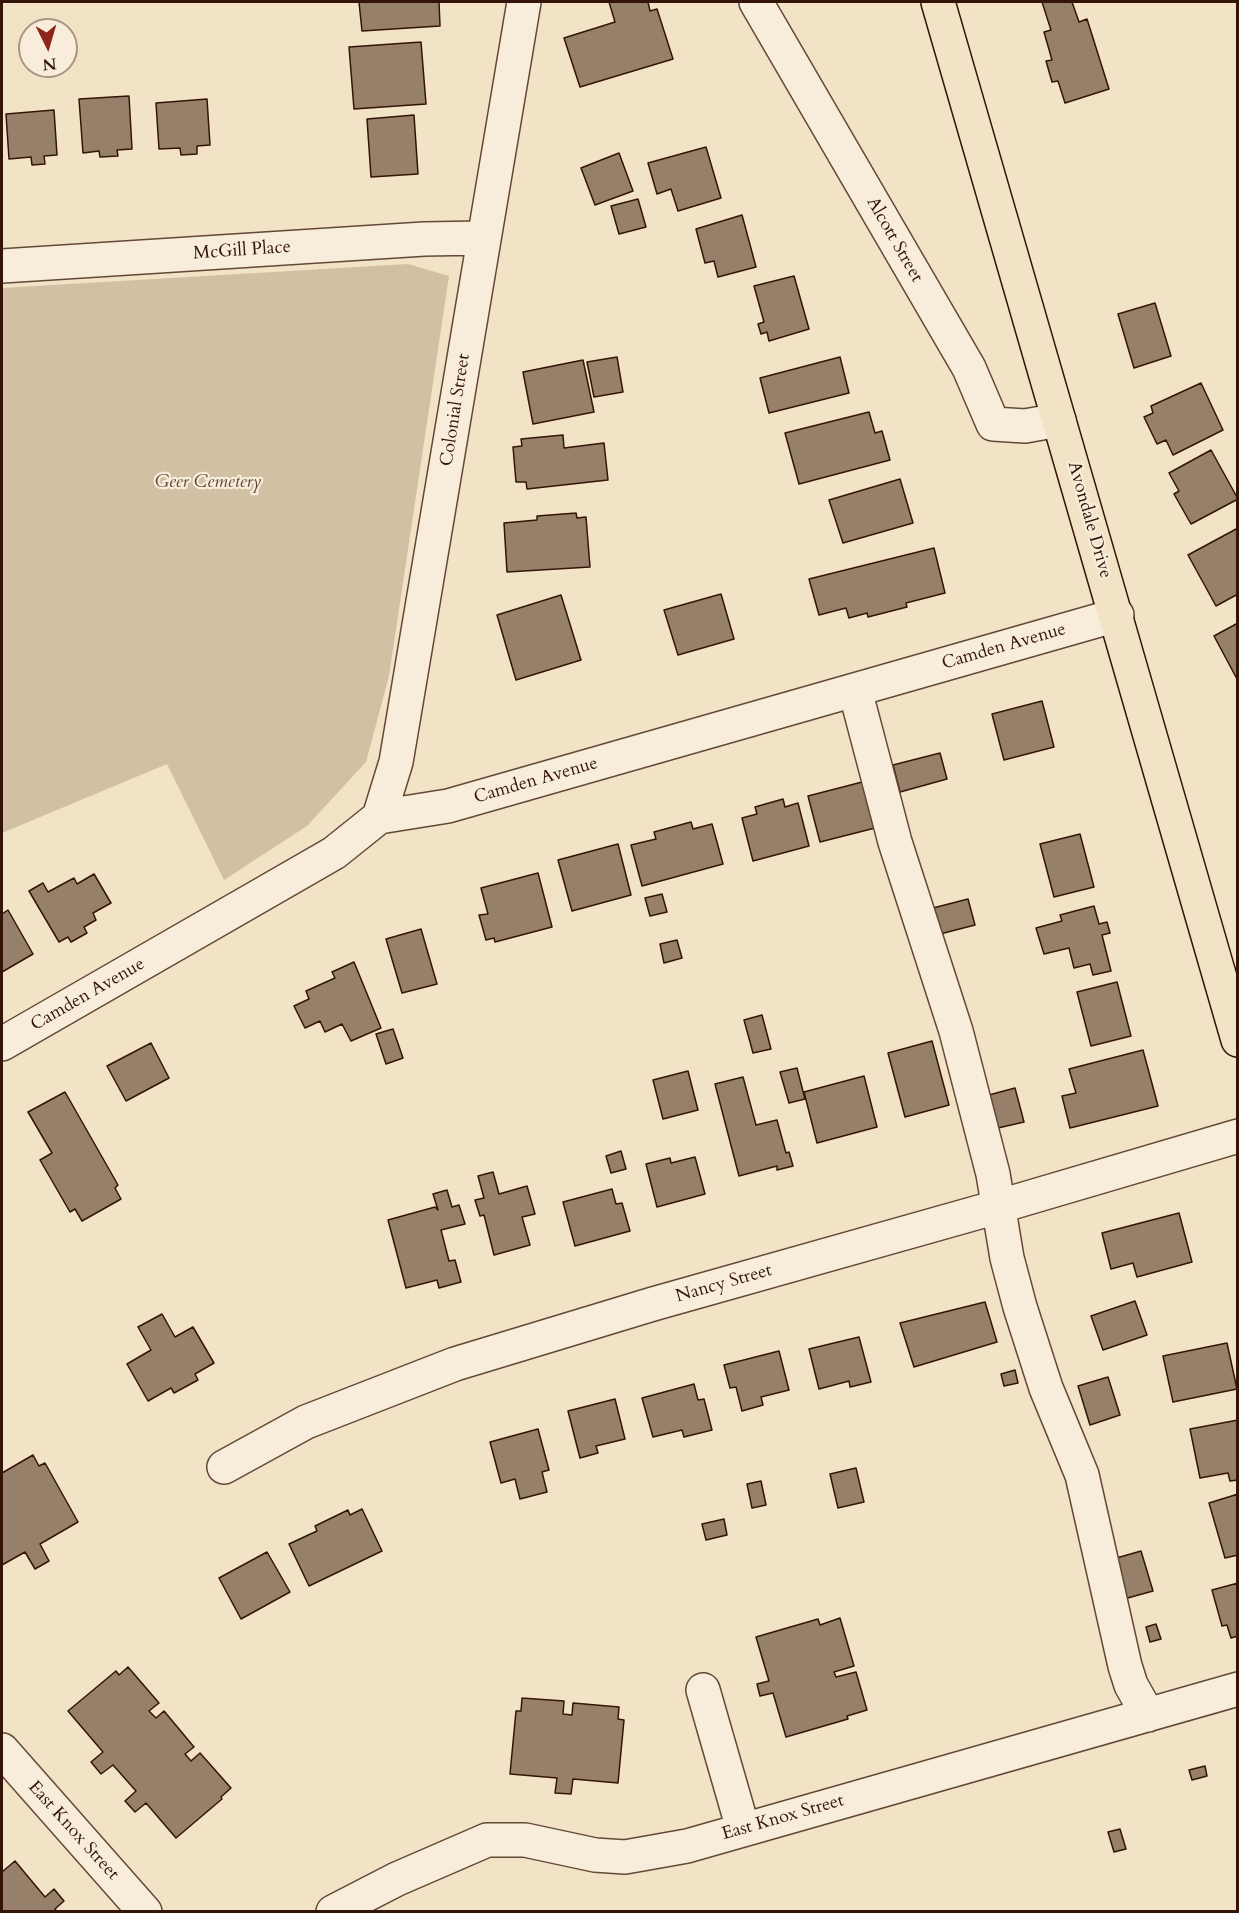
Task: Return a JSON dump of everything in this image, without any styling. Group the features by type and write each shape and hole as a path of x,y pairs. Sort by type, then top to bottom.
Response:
{"main road":[{"name":"Avondale Drive","path":"938,2 1238,1040"}],"street":[{"name":"Colonial Street","path":"378,817 399,750 447,470 482,238 524,2"},
{"name":"Alcott Street","path":"756,2 969,368 993,424 1025,426 1059,420"},
{"name":"McGill Place","path":"2,266 424,239 482,238"},
{"name":"Camden Avenue","path":"2,1044 334,853 378,817 448,806 1116,615"},
{"path":"855,690 895,842 956,1031 993,1174 997,1207 1020,1307 1046,1388 1082,1475 1125,1666 1131,1685 1148,1715"},
{"name":"Nancy Street","path":"224,1467 306,1422 455,1364 653,1304 1238,1136"},
{"name":"East Knox Street","path":"333,1911 397,1879 487,1840 525,1840 595,1855 625,1857 687,1846 1238,1689"},
{"path":"703,1690 743,1829"},
{"name":"East Knox Street","path":"2,1750 145,1911"}],"green space":[{"name":"Geer Cemetery","path":"408,264 449,276 389,676 366,762 307,826 224,880 167,764 2,833 2,288"}],"building":[{"path":"359,2 439,2 440,26 362,31"},
{"path":"609,2 648,2 650,11 657,9 673,59 580,87 564,38 615,22"},
{"path":"1042,2 1072,2 1079,22 1087,19 1109,89 1065,103 1058,81 1052,82 1046,61 1052,60 1044,32 1051,30"},
{"path":"421,42 426,104 354,109 349,47"},
{"path":"129,96 132,149 117,150 118,156 100,157 99,151 83,153 79,99"},
{"path":"207,99 210,145 197,146 197,154 181,155 180,148 159,149 156,103"},
{"path":"54,110 57,155 44,156 45,164 32,165 31,157 9,159 6,114"},
{"path":"414,115 418,174 371,177 367,119"},
{"path":"706,147 721,198 678,211 671,189 657,194 648,163"},
{"path":"619,153 633,191 595,205 581,168"},
{"path":"638,199 646,227 619,234 611,206"},
{"path":"742,215 756,267 718,277 714,261 705,263 696,229"},
{"path":"794,276 809,329 769,341 767,332 761,334 758,324 764,322 754,286"},
{"path":"1155,303 1171,356 1134,368 1118,314"},
{"path":"617,357 623,392 594,397 587,362"},
{"path":"840,357 849,393 769,413 760,378"},
{"path":"583,360 594,412 533,424 523,372"},
{"path":"1201,383 1223,430 1173,455 1166,440 1157,444 1144,417 1153,413 1151,406"},
{"path":"869,412 875,433 882,431 890,460 799,484 785,433"},
{"path":"563,435 564,448 604,443 608,480 527,489 526,482 516,482 513,447 522,446 521,439"},
{"path":"1211,450 1238,499 1191,524 1174,494 1179,491 1169,473"},
{"path":"900,479 913,523 843,543 829,500"},
{"path":"576,513 577,518 586,517 590,567 507,572 504,523 537,520 537,516"},
{"path":"1238,528 1238,594 1216,606 1188,555"},
{"path":"934,548 945,593 906,603 907,607 868,617 867,613 849,618 846,608 819,615 809,579"},
{"path":"721,594 734,639 678,655 664,610"},
{"path":"561,595 581,660 516,680 497,615"},
{"path":"1238,623 1238,679 1237,679 1214,636"},
{"path":"1042,701 1054,747 1004,760 992,714"},
{"path":"940,753 947,779 900,792 893,765"},
{"path":"866,781 879,827 820,842 808,796"},
{"path":"783,799 785,807 798,803 809,846 753,861 742,818 757,814 755,807"},
{"path":"691,822 693,829 712,824 723,864 642,886 631,845 656,839 654,832"},
{"path":"1080,834 1094,887 1054,897 1040,844"},
{"path":"618,844 631,895 572,911 558,860"},
{"path":"538,873 552,927 495,942 494,938 486,940 479,915 488,914 481,888"},
{"path":"94,874 111,903 93,913 96,920 84,927 87,933 71,942 68,937 59,942 29,891 43,883 48,892 74,878 77,884"},
{"path":"662,894 667,912 650,916 645,898"},
{"path":"968,899 975,925 940,934 933,908"},
{"path":"1094,906 1099,924 1107,922 1110,933 1102,935 1111,971 1093,975 1090,964 1074,968 1069,948 1044,954 1036,928 1062,921 1060,915"},
{"path":"8,910 33,954 2,972 2,914"},
{"path":"421,929 437,984 402,993 386,939"},
{"path":"677,940 682,958 664,963 660,944"},
{"path":"354,962 381,1028 351,1041 342,1024 325,1032 320,1021 305,1028 294,1006 309,999 306,991 335,978 332,972"},
{"path":"1117,982 1131,1036 1091,1046 1077,992"},
{"path":"762,1015 771,1049 753,1053 744,1020"},
{"path":"393,1029 403,1058 386,1064 376,1034"},
{"path":"932,1041 949,1105 905,1117 888,1053"},
{"path":"151,1043 169,1078 126,1101 107,1066"},
{"path":"1143,1050 1158,1106 1070,1128 1062,1096 1076,1093 1069,1069"},
{"path":"797,1068 805,1099 789,1103 780,1072"},
{"path":"688,1071 698,1110 663,1119 653,1080"},
{"path":"864,1076 877,1127 817,1143 804,1092"},
{"path":"743,1077 756,1125 777,1120 786,1153 789,1152 793,1166 777,1170 777,1166 739,1176 715,1084"},
{"path":"1015,1088 1024,1122 998,1128 989,1095"},
{"path":"65,1092 118,1185 115,1188 121,1199 82,1221 75,1209 70,1212 40,1160 52,1153 28,1112"},
{"path":"621,1151 626,1169 611,1173 606,1156"},
{"path":"695,1157 705,1194 657,1207 646,1164 670,1158 671,1163"},
{"path":"493,1172 499,1194 527,1186 535,1214 522,1217 530,1245 494,1255 484,1215 480,1216 475,1200 484,1198 478,1176"},
{"path":"612,1189 616,1204 622,1203 630,1231 575,1246 563,1202"},
{"path":"447,1190 452,1207 459,1205 465,1224 441,1230 449,1261 455,1260 461,1282 439,1288 437,1280 406,1288 388,1220 435,1207 438,1210 433,1194"},
{"path":"1179,1213 1192,1262 1137,1277 1133,1263 1111,1269 1102,1233"},
{"path":"1135,1301 1147,1335 1103,1350 1091,1316"},
{"path":"985,1302 997,1342 914,1367 900,1323"},
{"path":"162,1314 175,1337 193,1327 214,1363 195,1374 198,1380 174,1393 171,1388 148,1401 127,1364 151,1350 138,1327"},
{"path":"859,1337 871,1382 850,1387 849,1381 819,1389 809,1349"},
{"path":"1227,1343 1237,1389 1173,1402 1163,1356"},
{"path":"779,1351 789,1390 761,1397 763,1405 742,1411 736,1387 730,1388 724,1365"},
{"path":"1015,1370 1018,1383 1004,1386 1001,1374"},
{"path":"1108,1377 1120,1415 1090,1425 1078,1386"},
{"path":"694,1384 698,1400 704,1399 712,1430 684,1437 682,1430 653,1437 642,1398"},
{"path":"615,1399 625,1439 596,1446 598,1453 580,1458 568,1411"},
{"path":"1238,1420 1238,1480 1230,1481 1228,1473 1200,1478 1190,1429"},
{"path":"538,1429 549,1470 542,1472 547,1492 520,1499 515,1479 501,1483 490,1442"},
{"path":"33,1455 39,1466 45,1463 78,1522 40,1544 49,1561 35,1569 25,1552 2,1565 2,1473"},
{"path":"856,1468 864,1502 838,1508 830,1474"},
{"path":"761,1481 766,1505 752,1508 747,1484"},
{"path":"1238,1494 1238,1555 1225,1558 1209,1503"},
{"path":"362,1509 382,1551 309,1586 289,1544 317,1531 315,1526 348,1510 350,1515"},
{"path":"724,1519 727,1535 706,1540 702,1524"},
{"path":"1141,1551 1153,1591 1124,1599 1113,1559"},
{"path":"267,1552 290,1592 241,1619 219,1578"},
{"path":"1238,1583 1238,1636 1231,1638 1227,1625 1222,1626 1212,1590"},
{"path":"840,1618 854,1666 834,1672 836,1677 856,1672 867,1710 847,1716 848,1719 786,1737 773,1693 760,1696 757,1684 769,1681 756,1637 818,1619 820,1625"},
{"path":"1156,1624 1161,1639 1150,1642 1146,1627"},
{"path":"128,1667 159,1703 149,1711 156,1718 164,1711 194,1747 185,1754 191,1761 200,1753 231,1788 221,1797 222,1799 176,1838 146,1803 135,1812 125,1801 136,1791 113,1765 101,1774 91,1762 103,1752 68,1711 116,1671 119,1675"},
{"path":"522,1698 564,1701 563,1714 572,1715 573,1703 619,1707 618,1719 624,1720 618,1783 573,1779 571,1794 555,1793 557,1778 510,1774 516,1711 521,1711"},
{"path":"1205,1766 1207,1776 1192,1780 1189,1770"},
{"path":"1120,1829 1126,1849 1114,1852 1108,1832"},
{"path":"15,1861 45,1897 54,1889 64,1901 55,1909 57,1912 2,1912 2,1872"}]}
